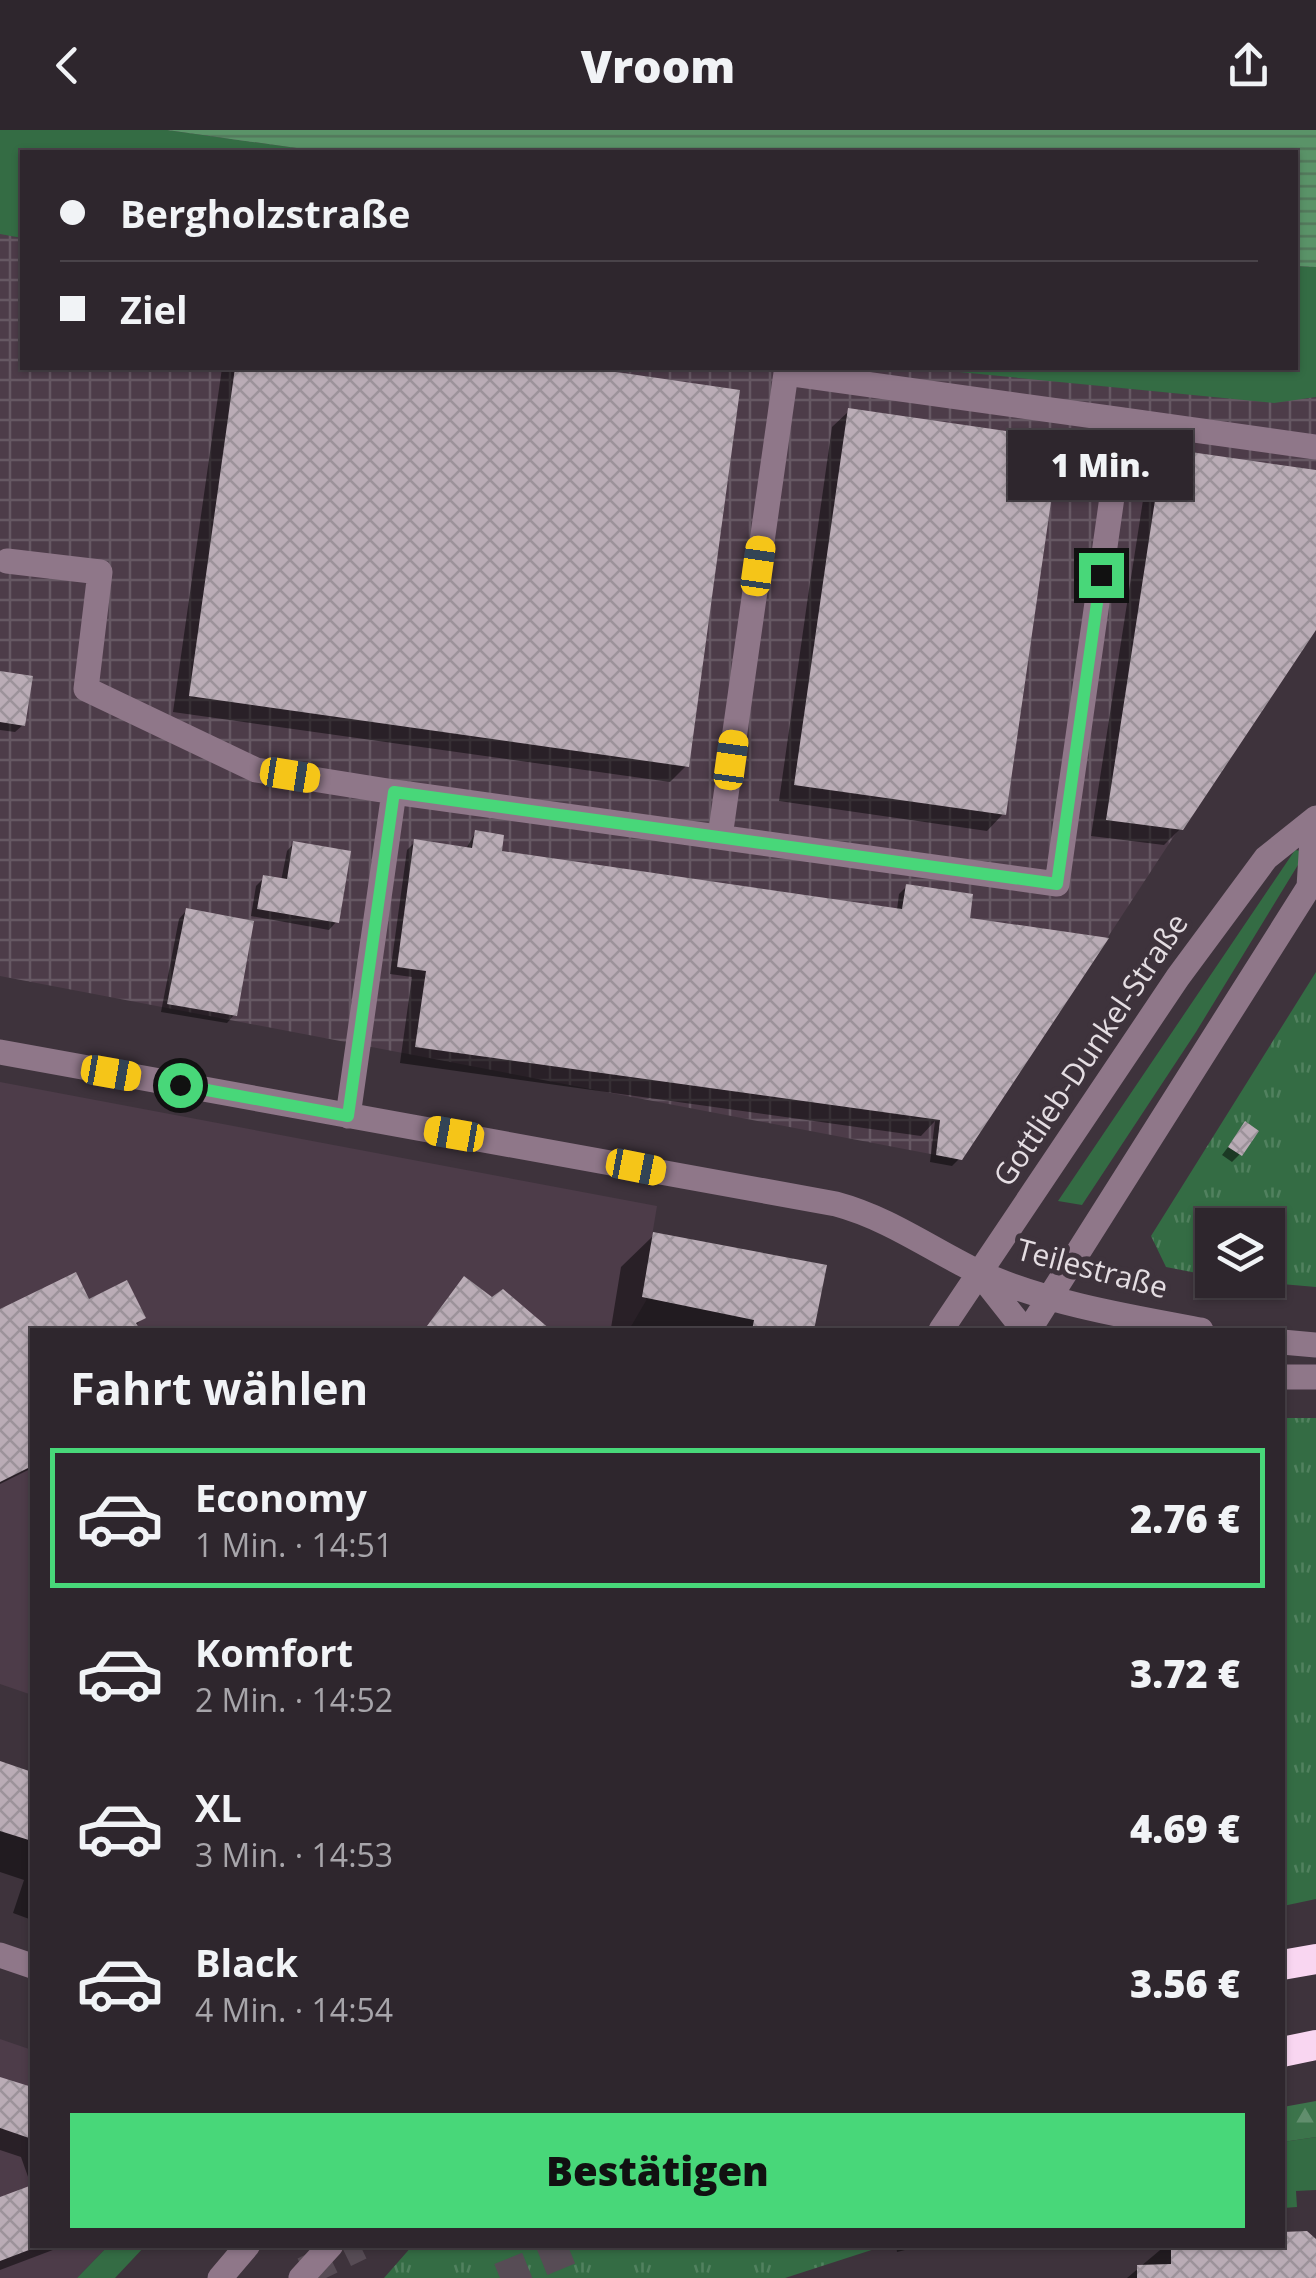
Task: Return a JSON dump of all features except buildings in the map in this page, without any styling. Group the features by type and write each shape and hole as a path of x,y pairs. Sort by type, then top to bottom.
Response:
{"highway":[{"path":"1285,1964 1316,1958"},
{"path":"1285,2051 1316,2045"}],"street":[{"path":"720,837 786,373 1316,447"},
{"path":"7,562 100,572 86,689 256,770 1057,884 1122,420"},
{"path":"348,1116 394,792"},
{"name":"Gottlieb-Dunkel-Straße","path":"942,1328 1123,1056 1255,872 1284,840 1315,820"},
{"name":"Gottlieb-Dunkel-Straße","path":"1028,1328 1309,886 1315,820"},
{"path":"0,1052 836,1204 892,1224 979,1272"},
{"name":"Teilestraße","path":"979,1272 1106,1312 1190,1328"},
{"name":"Teilestraße","path":"979,1272 1025,1328"},
{"path":"1285,1342 1316,1345"},
{"path":"1285,1378 1316,1377"},
{"path":"0,1955 30,1965"},
{"path":"220,2278 245,2248"},
{"path":"301,2278 329,2248"}],"shaded area":[{"path":"0,130 1316,130 1316,619 962,1160 0,976"},
{"path":"167,130 1316,130 1316,267 1298,266 1298,150 311,150"},
{"path":"0,1082 657,1206 642,1296 647,1299 630,1328 30,1328 30,1694 0,1684"},
{"path":"0,2039 30,2049 30,2248 106,2248 77,2278 0,2278"}],"green space":[{"path":"0,130 167,130 311,150 20,150 20,238 0,234"},
{"path":"1298,266 1316,267 1316,397 1274,403 938,370 1298,370"},
{"path":"1295,850 1301,851 1301,860 1196,1032 1082,1205 1058,1201"},
{"path":"1316,972 1316,1287 1285,1284 1285,1208 1195,1208 1195,1273 1166,1267 1151,1236"},
{"path":"1285,1418 1316,1418 1316,1899 1285,1906"},
{"path":"1316,2101 1316,2137 1285,2142 1285,2107"},
{"path":"1316,2137 1316,2190 1296,2191 1297,2207 1285,2208 1285,2142"},
{"path":"106,2248 143,2248 115,2278 77,2278"},
{"path":"410,2248 878,2248 785,2278 384,2278"}],"tunnel":[{"path":"304,2272 354,2248"},
{"path":"500,2278 574,2248"}],"route":[{"path":"180,1085 348,1116 394,792 1057,884 1101,575"}]}
